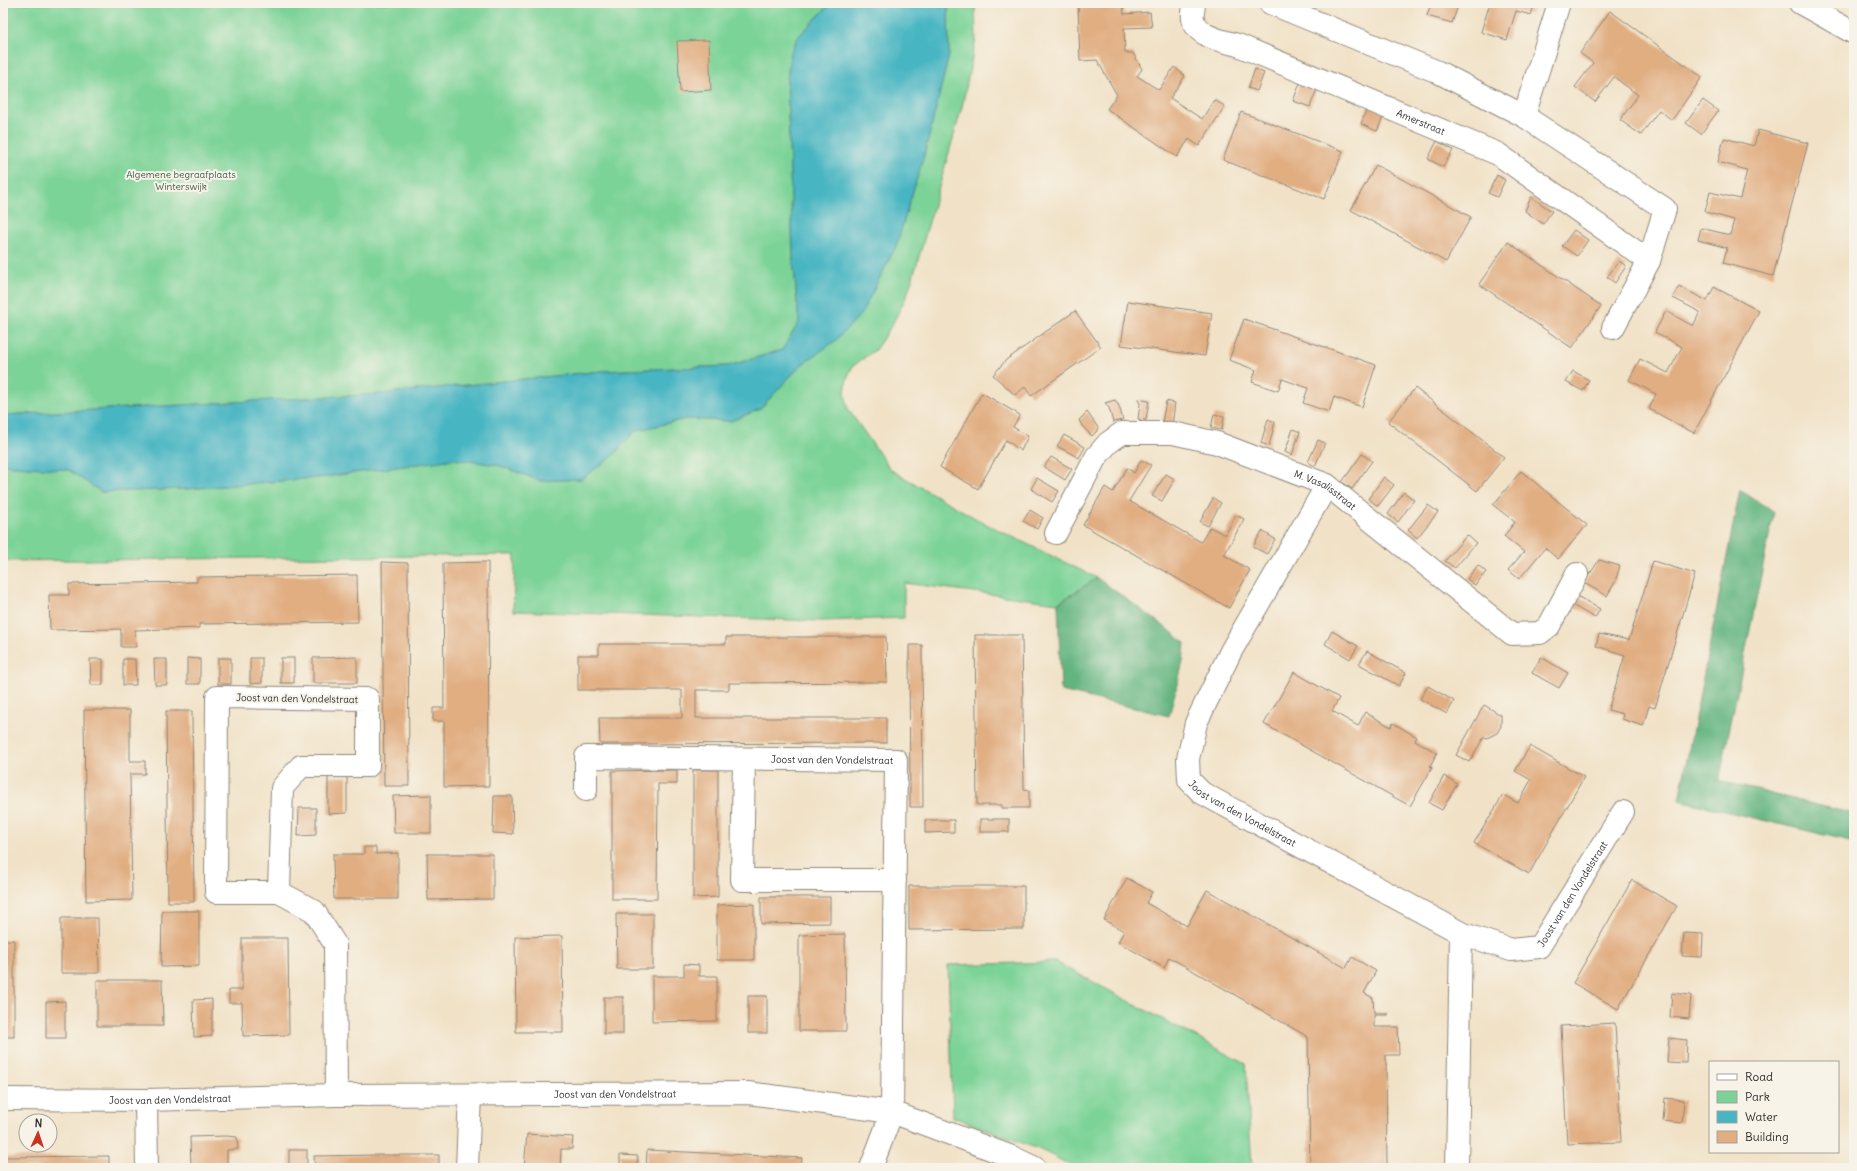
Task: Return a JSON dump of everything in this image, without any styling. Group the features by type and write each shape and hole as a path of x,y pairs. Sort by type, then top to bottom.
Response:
{"street":[{"name":"Amerstraat","path":"1194,3 1193,19 1199,30 1214,39 1238,45 1498,154 1649,261"},
{"path":"1270,3 1438,72 1524,116 1665,209 1649,261 1613,328"},
{"path":"1524,116 1559,3"},
{"path":"1800,3 1854,33"},
{"name":"M. Vasalisstraat","path":"1056,533 1096,457 1108,443 1122,433 1173,433 1217,443 1327,485 1512,634 1540,633 1549,626 1577,574"},
{"name":"Joost van den Vondelstraat","path":"1327,485 1231,651 1196,723 1188,759 1189,780 1202,793 1461,933 1510,950 1539,947 1623,812"},
{"name":"Joost van den Vondelstraat","path":"217,697 368,699 368,766 301,766 282,788 280,892 216,892 217,697"},
{"name":"Joost van den Vondelstraat","path":"586,790 586,757 896,760 892,1112"},
{"path":"744,759 742,880 895,880"},
{"path":"280,892 314,912 335,944 336,1095"},
{"path":"1457,1168 1461,933"},
{"name":"Joost van den Vondelstraat","path":"3,1100 146,1100 336,1095 748,1093 892,1112 1012,1157 1035,1168"},
{"path":"467,1168 470,1095"},
{"path":"146,1100 147,1168"},
{"path":"871,1168 892,1112"}],"green space":[{"name":"Algemene begraafplaats Winterswijk","path":"3,3 831,3 798,37 790,54 787,81 793,258 799,323 782,350 728,366 602,371 379,394 3,415"},
{"path":"948,3 975,3 976,38 962,107 907,295 892,325 875,350 853,366 847,378 845,393 848,409 891,470 984,523 1097,578 1058,603 904,583 904,618 822,621 513,611 515,555 3,561 3,465 69,470 101,492 187,489 317,478 454,459 498,465 541,481 581,479 613,456 635,431 685,419 731,421 760,409 801,365 835,341 861,314 896,246 925,152 949,55"},
{"path":"1740,490 1774,512 1719,781 1854,814 1854,842 1679,800"},
{"path":"1097,578 1185,643 1183,662 1169,716 1061,691 1058,603"},
{"path":"1056,962 1246,1064 1252,1168 1076,1168 1041,1150 953,1117 948,965"}],"water":[{"path":"831,3 948,3 949,55 925,152 896,246 861,314 835,341 801,365 760,409 731,421 685,419 635,431 613,456 581,479 541,481 498,465 454,459 317,478 187,489 101,492 69,470 3,465 3,415 379,394 602,371 728,366 782,350 799,322 793,258 787,81 790,54 798,37"}],"building":[{"path":"1078,3 1123,3 1124,14 1150,12 1152,27 1124,28 1125,53 1133,53 1142,69 1137,76 1159,90 1174,67 1185,76 1170,98 1202,119 1214,100 1225,106 1199,146 1189,139 1177,157 1107,109 1117,95 1097,60 1080,61"},
{"path":"1431,3 1459,3 1452,23 1427,16"},
{"path":"1490,3 1535,3 1531,15 1516,11 1507,40 1481,32"},
{"path":"1610,11 1702,77 1672,120 1659,110 1641,135 1620,120 1638,95 1614,77 1595,102 1575,87 1593,63 1580,53"},
{"path":"709,40 711,90 680,92 677,41"},
{"path":"1255,69 1264,73 1257,91 1248,88"},
{"path":"1300,83 1317,89 1310,107 1293,101"},
{"path":"1703,100 1718,111 1701,134 1686,123"},
{"path":"1368,106 1385,113 1377,131 1361,124"},
{"path":"1241,112 1343,151 1324,199 1223,160"},
{"path":"1758,130 1808,143 1773,276 1723,263 1727,248 1698,240 1701,228 1730,235 1734,220 1705,212 1710,192 1740,199 1747,170 1718,162 1724,138 1754,146"},
{"path":"1437,141 1453,150 1443,167 1428,159"},
{"path":"1376,165 1471,217 1446,262 1351,210"},
{"path":"1497,175 1505,180 1497,197 1488,193"},
{"path":"1531,197 1552,211 1543,224 1525,211"},
{"path":"1574,230 1588,240 1577,256 1562,246"},
{"path":"1508,242 1601,306 1572,348 1479,284"},
{"path":"1619,261 1626,266 1615,283 1607,277"},
{"path":"1679,286 1707,301 1714,287 1759,311 1694,433 1649,409 1656,394 1629,380 1640,359 1668,373 1682,347 1655,332 1666,311 1693,326 1700,312 1673,298"},
{"path":"1128,301 1212,313 1205,356 1121,345"},
{"path":"1075,311 1101,347 1031,396 1025,387 1015,395 993,375 1006,360"},
{"path":"1244,319 1376,365 1362,407 1334,397 1329,412 1303,403 1308,388 1282,379 1278,391 1252,382 1256,370 1229,360"},
{"path":"1573,371 1589,380 1583,391 1566,382"},
{"path":"1415,388 1504,457 1477,491 1388,422"},
{"path":"982,393 1020,415 1013,427 1028,436 1021,451 1006,440 978,489 940,467"},
{"path":"1138,399 1149,401 1146,420 1138,419 1140,404"},
{"path":"1115,400 1119,406 1123,420 1113,422 1109,408 1105,403"},
{"path":"1166,401 1175,403 1172,425 1162,423"},
{"path":"1087,412 1099,429 1092,436 1082,426 1079,420"},
{"path":"1214,414 1224,416 1222,430 1211,428"},
{"path":"1268,419 1275,422 1269,446 1261,443"},
{"path":"1293,429 1300,432 1292,455 1285,452"},
{"path":"1064,435 1085,447 1079,458 1057,446"},
{"path":"1318,440 1325,443 1315,466 1308,462"},
{"path":"1362,454 1372,461 1352,489 1342,482"},
{"path":"1051,457 1072,469 1065,480 1044,467"},
{"path":"1141,460 1151,465 1129,501 1201,542 1210,527 1225,535 1236,515 1244,519 1224,555 1250,570 1229,608 1083,525 1105,487 1113,492 1127,468 1134,473"},
{"path":"1521,471 1587,525 1558,559 1545,548 1519,579 1508,570 1524,552 1504,536 1515,522 1493,505"},
{"path":"1166,474 1175,479 1162,501 1152,496"},
{"path":"1384,477 1394,485 1378,506 1368,499"},
{"path":"1037,478 1059,491 1052,502 1031,489"},
{"path":"1404,492 1414,500 1398,522 1388,514"},
{"path":"1213,498 1221,503 1208,526 1200,522"},
{"path":"1428,505 1438,512 1417,538 1408,530"},
{"path":"1030,510 1043,518 1037,529 1023,521"},
{"path":"1262,531 1275,539 1267,554 1253,547"},
{"path":"1467,535 1476,543 1455,568 1445,561"},
{"path":"1599,560 1620,566 1615,582 1607,596 1584,583"},
{"path":"1653,561 1695,574 1655,708 1649,706 1643,726 1622,719 1623,714 1608,710 1625,655 1596,646 1599,634 1629,640"},
{"path":"382,562 408,563 409,786 384,786"},
{"path":"488,562 489,786 444,787 444,721 433,721 433,708 444,708 443,563"},
{"path":"1478,565 1486,572 1475,585 1467,579"},
{"path":"357,575 358,622 199,624 199,628 135,630 136,647 121,647 121,629 50,630 49,595 69,595 69,584 197,582 197,577"},
{"path":"1577,596 1600,609 1595,618 1572,605"},
{"path":"1332,631 1358,646 1350,659 1325,644"},
{"path":"975,635 1022,635 1024,789 1029,790 1029,808 1002,808 1002,805 977,805"},
{"path":"726,637 886,637 887,682 729,683 729,689 727,690 696,690 696,718 886,718 886,743 600,744 599,718 682,718 682,690 578,690 578,655 599,655 599,644 726,644"},
{"path":"909,645 922,645 923,807 910,807"},
{"path":"1367,651 1406,673 1399,686 1359,664"},
{"path":"357,657 357,683 313,683 313,658"},
{"path":"1541,657 1568,673 1559,688 1532,673"},
{"path":"187,658 200,659 200,684 187,684"},
{"path":"218,658 231,658 231,684 218,684"},
{"path":"250,658 262,658 262,683 250,684"},
{"path":"281,658 294,658 294,683 281,683"},
{"path":"90,659 103,659 103,685 91,685"},
{"path":"123,659 135,659 136,685 123,685"},
{"path":"154,659 167,659 167,685 155,685"},
{"path":"1294,672 1339,698 1332,711 1358,726 1365,712 1391,727 1393,723 1417,737 1415,740 1437,753 1430,766 1432,768 1410,806 1264,724"},
{"path":"1428,686 1454,701 1447,714 1420,699"},
{"path":"1484,705 1501,715 1501,726 1497,733 1487,738 1484,737 1469,762 1456,755"},
{"path":"84,710 130,710 130,761 145,761 145,774 130,774 132,900 86,901"},
{"path":"166,711 192,711 194,902 168,902"},
{"path":"1530,746 1584,777 1529,874 1474,843 1503,795 1518,803 1531,780 1515,771"},
{"path":"677,770 677,784 658,784 657,899 612,899 612,771"},
{"path":"693,770 718,770 718,897 693,898"},
{"path":"1444,776 1457,784 1442,810 1429,803"},
{"path":"328,777 347,777 347,813 328,814"},
{"path":"431,795 431,833 394,833 393,796"},
{"path":"494,796 512,796 513,834 493,833"},
{"path":"299,808 316,808 316,835 298,836"},
{"path":"980,819 1009,819 1009,832 980,832"},
{"path":"925,820 954,820 954,832 925,833"},
{"path":"364,847 376,847 376,854 398,853 398,899 334,899 333,854 364,854"},
{"path":"427,854 493,854 493,899 428,900"},
{"path":"1127,878 1152,892 1146,903 1187,926 1207,890 1346,968 1352,957 1376,971 1364,993 1373,998 1374,1013 1387,1013 1387,1015 1374,1015 1374,1027 1398,1027 1399,1055 1386,1055 1387,1168 1310,1168 1308,1037 1169,957 1164,968 1118,942 1124,931 1104,920"},
{"path":"1632,880 1677,906 1618,1009 1573,983"},
{"path":"909,886 1024,886 1024,929 909,930"},
{"path":"761,897 830,897 830,923 761,924"},
{"path":"754,904 754,960 717,960 717,905"},
{"path":"162,911 199,911 199,966 161,967"},
{"path":"616,914 653,914 653,969 617,969"},
{"path":"61,918 98,918 99,973 61,973"},
{"path":"1684,933 1703,934 1702,957 1682,956"},
{"path":"845,934 846,1031 799,1031 799,935"},
{"path":"562,936 563,1032 516,1032 515,937"},
{"path":"242,938 288,938 289,1035 243,1036 242,1003 229,1003 229,990 242,990"},
{"path":"3,940 14,940 14,1037 3,1037"},
{"path":"684,964 699,965 699,976 717,976 717,1021 652,1022 652,976 684,976"},
{"path":"97,980 162,980 163,1026 97,1026"},
{"path":"1672,993 1691,995 1689,1019 1670,1017"},
{"path":"748,996 767,996 767,1033 748,1033"},
{"path":"604,997 623,997 623,1034 604,1034"},
{"path":"212,999 212,1036 194,1037 193,1000"},
{"path":"65,1001 65,1038 46,1038 46,1002"},
{"path":"1615,1023 1621,1142 1567,1144 1561,1026"},
{"path":"1669,1038 1687,1040 1686,1063 1667,1062"},
{"path":"1665,1098 1684,1100 1682,1123 1663,1121"},
{"path":"527,1134 573,1137 572,1149 561,1149 560,1168 524,1168"},
{"path":"190,1137 237,1137 238,1149 227,1150 227,1168 191,1168"},
{"path":"289,1150 307,1150 307,1168 289,1168"},
{"path":"647,1150 802,1158 801,1168 646,1168"},
{"path":"439,1155 439,1168 315,1168 314,1156"},
{"path":"620,1155 638,1156 637,1168 620,1168"},
{"path":"109,1156 109,1168 3,1168 3,1157"}]}
